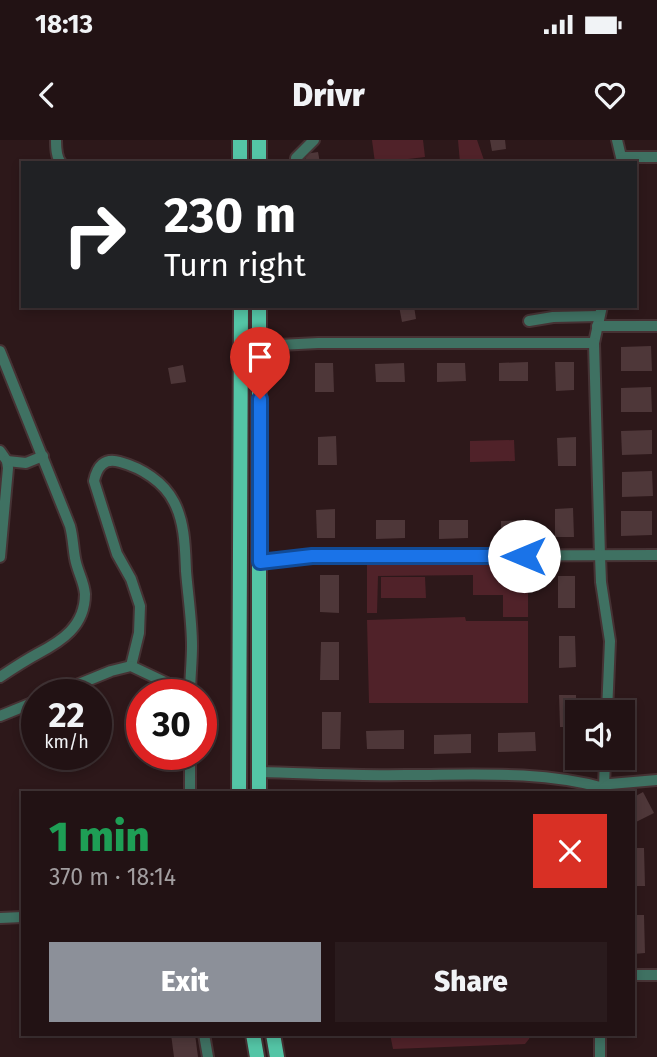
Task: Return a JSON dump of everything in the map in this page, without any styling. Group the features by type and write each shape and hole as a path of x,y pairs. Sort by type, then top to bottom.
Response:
{"main road":[{"path":"240,140 240,161"},
{"path":"259,140 259,161"},
{"path":"239,791 242,308"},
{"path":"259,308 259,791"},
{"path":"253,1036 257,1057"},
{"path":"273,1036 277,1057"}],"street":[{"path":"56,140 60,161"},
{"path":"296,161 314,140"},
{"path":"617,140 622,160 657,157"},
{"path":"599,316 594,343 601,582 610,641 608,700"},
{"path":"529,321 553,317 599,316 657,326"},
{"path":"260,346 317,343 594,343"},
{"path":"0,351 72,532 76,562 84,588 83,607 71,632 0,677"},
{"path":"0,451 8,461 0,557"},
{"path":"8,461 26,463 43,456"},
{"path":"131,666 139,633 140,606 131,579 117,554 94,481 97,469 104,463 117,460 145,471 173,500 180,516 192,645 191,679"},
{"path":"260,562 312,556 657,555"},
{"path":"91,679 131,666 158,679"},
{"path":"0,716 21,707"},
{"path":"190,770 190,791"},
{"path":"603,790 604,770"},
{"path":"259,772 501,775 577,780 603,790"},
{"path":"603,790 610,784 657,779"},
{"path":"0,918 21,917"},
{"path":"635,975 657,975"},
{"path":"204,1036 208,1057"},
{"path":"600,1036 600,1057"}],"shaded area":[{"path":"372,140 423,140 425,157 375,161"},
{"path":"458,140 477,140 484,161 460,161"},
{"path":"514,440 515,461 470,462 470,441"},
{"path":"367,565 528,565 528,617 503,617 503,595 473,595 473,575 378,576 377,613 367,613"},
{"path":"381,577 425,577 426,598 381,598"},
{"path":"465,617 466,621 528,621 528,703 369,703 367,620"},
{"path":"390,1036 530,1036 525,1044 393,1049"}],"building":[{"path":"490,140 505,140 506,149 492,151"},
{"path":"318,152 320,161 306,161 305,154"},
{"path":"399,308 414,308 416,319 402,322"},
{"path":"651,346 652,371 621,371 621,347"},
{"path":"528,362 528,381 499,381 499,363"},
{"path":"555,362 574,362 574,390 556,391"},
{"path":"315,363 333,363 334,392 315,392"},
{"path":"404,363 405,382 376,382 375,364"},
{"path":"437,363 465,363 466,381 437,382"},
{"path":"183,365 186,382 171,384 168,368"},
{"path":"651,387 652,412 621,412 621,388"},
{"path":"652,430 652,454 622,455 621,431"},
{"path":"336,436 337,465 318,465 318,437"},
{"path":"576,437 576,466 558,466 557,438"},
{"path":"652,471 653,496 622,497 622,472"},
{"path":"573,508 574,537 555,537 555,509"},
{"path":"335,509 335,538 317,538 316,510"},
{"path":"621,511 652,511 652,535 621,536"},
{"path":"376,520 405,520 405,538 376,539"},
{"path":"439,520 468,520 468,538 439,539"},
{"path":"530,520 530,539 501,540 501,521"},
{"path":"320,575 339,575 339,613 320,612"},
{"path":"558,576 575,576 575,608 558,608"},
{"path":"559,636 575,636 576,667 559,668"},
{"path":"321,642 339,642 339,680 320,680"},
{"path":"559,695 576,695 576,700 565,700 565,727 560,727"},
{"path":"322,712 341,712 340,749 322,749"},
{"path":"404,730 404,749 367,749 366,731"},
{"path":"535,732 536,751 498,752 498,733"},
{"path":"471,734 471,753 434,754 434,735"},
{"path":"643,792 654,813 635,822 635,796"},
{"path":"635,848 644,848 645,886 635,886"},
{"path":"635,915 644,915 645,953 635,954"},
{"path":"171,1036 195,1036 198,1057 174,1057"}],"route":[{"path":"260,399 260,562 312,556 524,556"}]}
